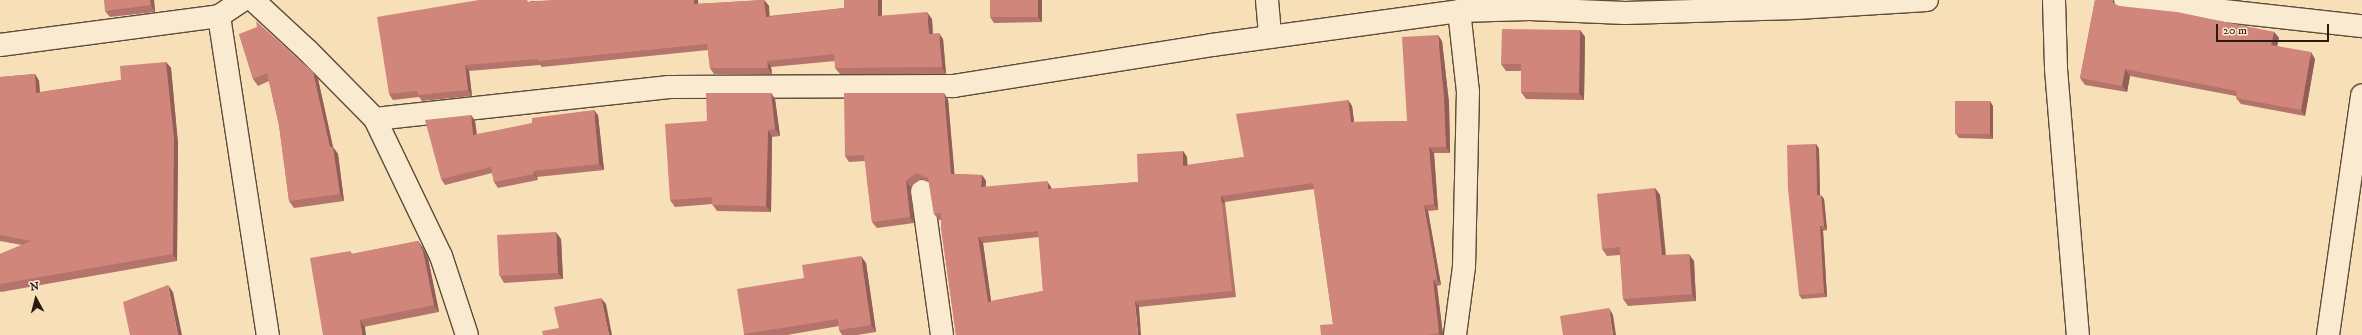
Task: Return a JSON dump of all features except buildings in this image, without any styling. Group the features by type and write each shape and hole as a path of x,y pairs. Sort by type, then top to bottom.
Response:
{"street":[{"path":"0,45 220,16 243,0"},
{"path":"253,0 308,51 375,119 441,256 467,335"},
{"path":"1267,0 1270,37"},
{"path":"375,119 669,87 954,86 1270,37 1459,11 1530,9 1625,13 1797,8 1927,0"},
{"path":"2054,0 2056,69 2078,335"},
{"path":"2125,0 2362,26"},
{"path":"1455,335 1464,267 1468,92 1459,11"},
{"path":"220,16 268,335"},
{"path":"2328,335 2362,95"},
{"path":"922,191 942,335"}]}
